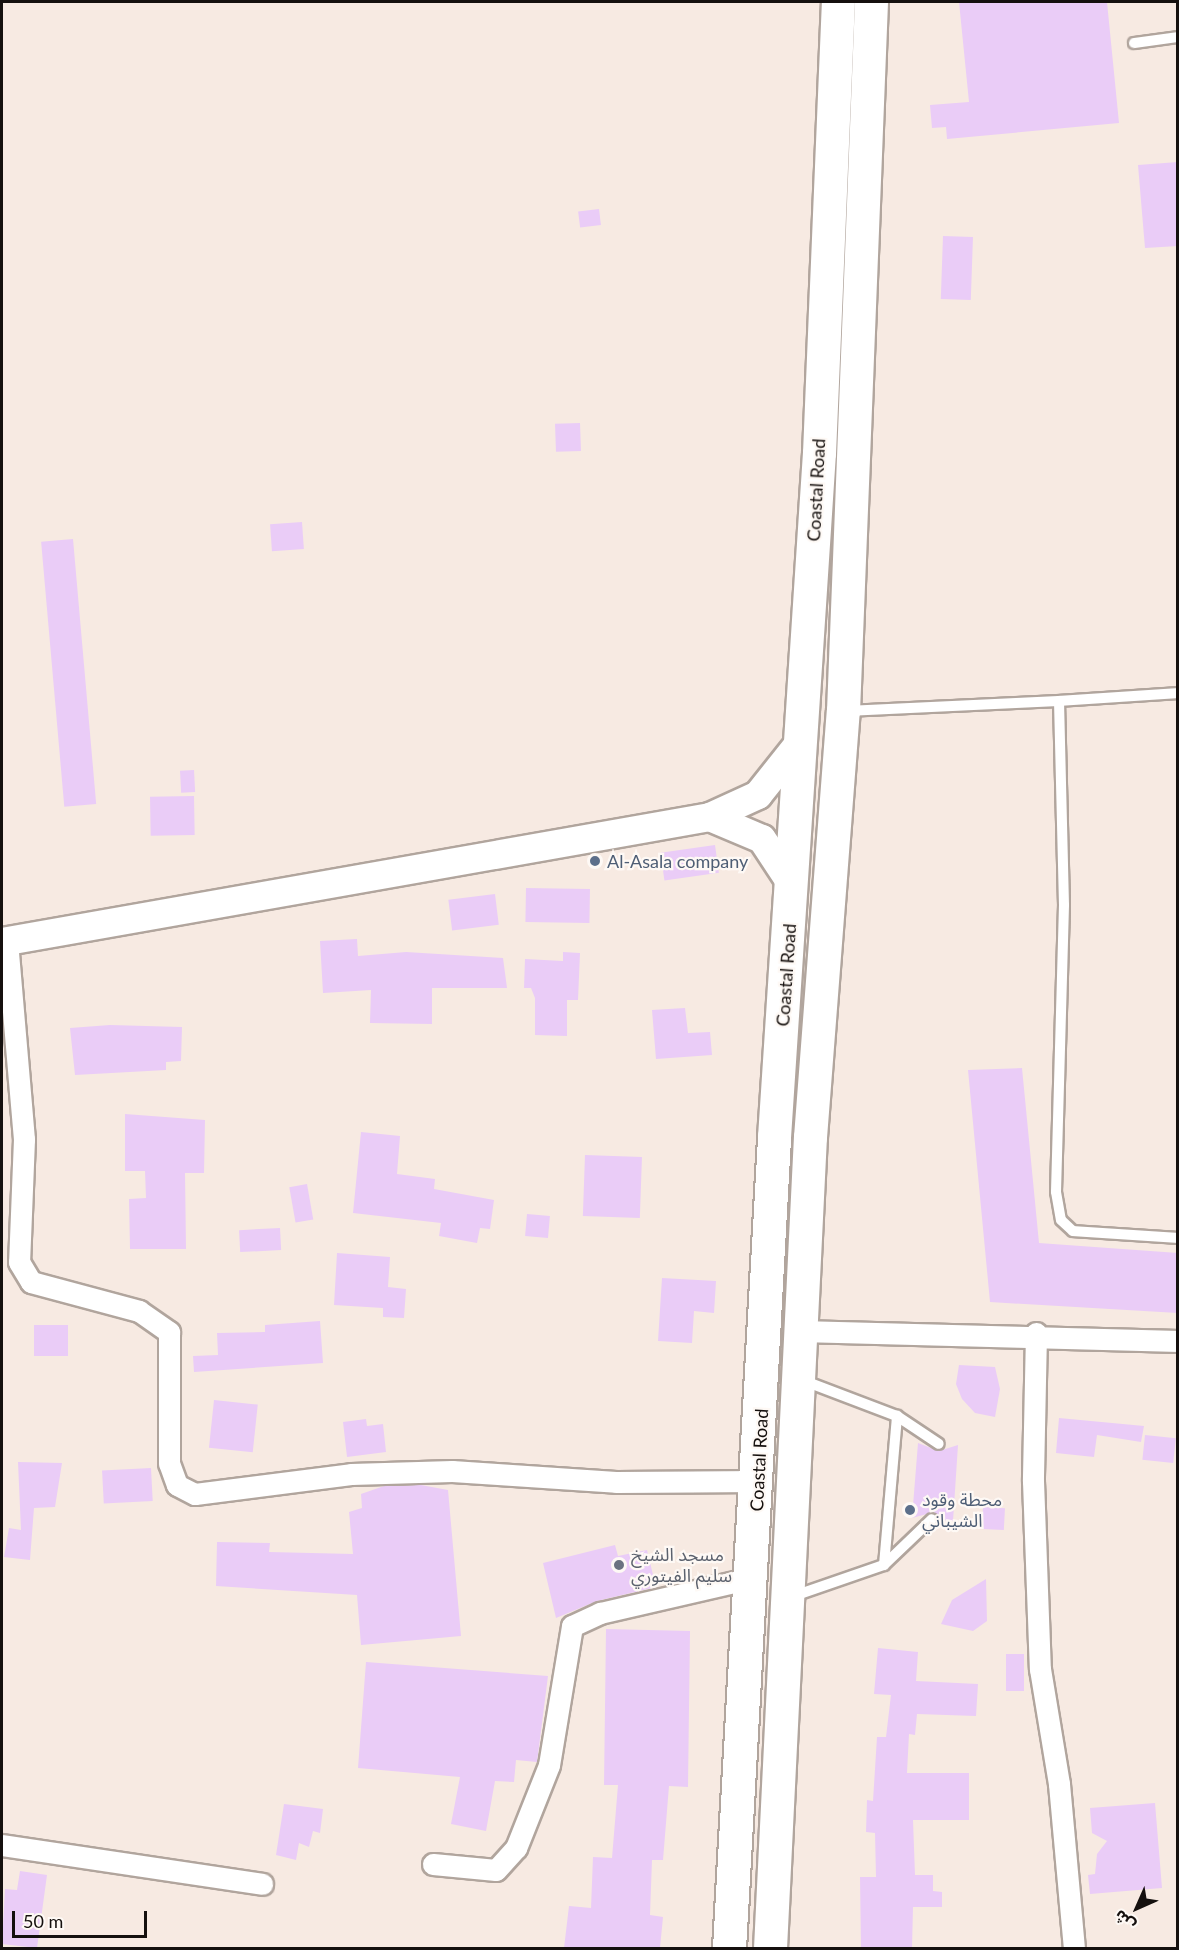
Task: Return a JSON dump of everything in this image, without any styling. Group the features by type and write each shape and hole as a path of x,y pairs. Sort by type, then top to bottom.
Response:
{"highway":[{"name":"Coastal Road","path":"729,1948 758,1481 774,1137 793,886 835,150 838,2"},
{"name":"Coastal Road","path":"770,1948 791,1597 796,1377 801,1331 810,1137 843,711 871,2"},
{"path":"774,1137 810,1137"}],"street":[{"path":"758,1481 616,1482 452,1471 351,1474 195,1494 177,1485 169,1463 169,1332 139,1311 31,1282 19,1262 24,1139 4,942 710,817 758,795 801,741"},
{"path":"710,817 762,839 793,886"},
{"path":"801,1331 1036,1333 1178,1341"},
{"path":"1036,1333 1033,1481 1040,1669 1059,1784 1074,1948"},
{"path":"433,1864 496,1870 516,1848 549,1765 572,1626 600,1613 752,1578"},
{"path":"2,1845 262,1884"}],"lane":[{"path":"1134,43 1178,37"},
{"path":"843,711 1178,693"},
{"path":"1059,701 1064,905 1057,1206 1061,1220 1072,1231 1178,1238"},
{"path":"796,1377 897,1416 939,1444"},
{"path":"884,1565 897,1416"},
{"path":"791,1597 884,1565 932,1519"}],"building":[{"path":"959,2 1107,2 1119,123 947,139 946,127 932,128 930,105 969,102"},
{"path":"1178,162 1178,246 1145,248 1138,165"},
{"path":"599,209 601,225 580,227 578,212"},
{"path":"943,236 973,237 971,300 941,299"},
{"path":"580,423 581,451 556,452 555,424"},
{"path":"302,522 304,549 272,551 270,524"},
{"path":"73,539 96,804 64,807 41,542"},
{"path":"194,770 195,792 181,793 180,771"},
{"path":"194,796 195,835 151,836 150,797"},
{"path":"715,845 719,873 664,880 661,853"},
{"path":"526,888 590,889 589,923 525,922"},
{"path":"495,894 499,925 452,930 448,900"},
{"path":"357,939 358,956 406,952 503,958 507,988 432,988 432,1024 370,1023 371,990 323,993 320,941"},
{"path":"563,952 580,953 578,1000 567,1000 567,1036 535,1035 535,998 531,988 524,988 525,959 563,961"},
{"path":"685,1008 688,1033 710,1032 712,1055 656,1059 652,1010"},
{"path":"110,1025 182,1027 181,1061 166,1062 166,1070 75,1075 70,1028"},
{"path":"1022,1068 1039,1243 1178,1253 1178,1313 990,1302 968,1070"},
{"path":"125,1114 205,1120 204,1173 185,1173 186,1249 130,1249 129,1199 146,1198 145,1171 125,1171"},
{"path":"361,1132 400,1136 397,1174 435,1179 434,1189 494,1200 490,1229 480,1228 477,1243 439,1236 441,1223 353,1213"},
{"path":"585,1155 642,1157 640,1218 583,1216"},
{"path":"307,1184 313,1219 296,1223 289,1187"},
{"path":"527,1214 550,1216 548,1238 525,1236"},
{"path":"280,1228 281,1250 240,1252 239,1230"},
{"path":"337,1253 390,1257 388,1287 406,1289 404,1318 383,1317 383,1308 334,1305"},
{"path":"662,1278 716,1281 714,1313 694,1311 692,1343 658,1341"},
{"path":"320,1321 323,1363 194,1372 193,1356 218,1355 217,1333 265,1332 265,1325"},
{"path":"34,1325 68,1325 68,1356 34,1356"},
{"path":"959,1365 995,1367 1000,1389 995,1417 975,1413 962,1399 956,1384"},
{"path":"214,1400 258,1405 253,1452 209,1448"},
{"path":"1059,1418 1144,1426 1141,1442 1097,1435 1094,1457 1056,1453"},
{"path":"366,1419 367,1426 383,1424 386,1452 347,1457 343,1422"},
{"path":"1145,1435 1176,1438 1173,1463 1142,1460"},
{"path":"918,1443 939,1451 958,1445 953,1521 939,1520 934,1512 912,1518"},
{"path":"18,1462 62,1463 55,1507 34,1508 30,1560 4,1557 9,1528 21,1530"},
{"path":"151,1468 153,1501 104,1504 102,1471"},
{"path":"421,1485 448,1490 461,1636 361,1645 357,1595 216,1586 217,1542 270,1543 269,1552 353,1554 349,1512 362,1508 361,1494 384,1486"},
{"path":"983,1507 1005,1508 1004,1530 982,1529"},
{"path":"615,1545 618,1556 647,1550 656,1587 597,1601 556,1618 543,1563"},
{"path":"986,1579 987,1621 973,1631 941,1624 952,1600"},
{"path":"606,1629 690,1631 688,1787 669,1786 663,1860 652,1860 650,1915 663,1917 660,1948 564,1948 569,1906 591,1908 593,1857 612,1858 618,1785 604,1785"},
{"path":"878,1648 918,1652 916,1681 978,1684 976,1716 917,1714 915,1735 909,1734 907,1773 969,1773 969,1820 913,1820 915,1875 933,1875 933,1891 942,1892 942,1907 913,1907 912,1948 861,1948 860,1877 876,1877 875,1833 866,1832 867,1800 873,1801 877,1737 886,1737 891,1695 874,1694"},
{"path":"1006,1654 1024,1654 1024,1691 1006,1691"},
{"path":"366,1662 548,1676 537,1762 516,1760 514,1782 495,1781 486,1831 451,1824 460,1777 358,1768"},
{"path":"1155,1803 1162,1888 1090,1894 1088,1875 1095,1874 1097,1854 1107,1841 1092,1833 1090,1808"},
{"path":"284,1804 323,1809 320,1833 313,1831 309,1847 299,1843 296,1860 276,1855"},
{"path":"20,1871 47,1875 37,1948 2,1944 5,1889 17,1890"}],"place":[{"name":"Al-Asala company","path":"595,861"},
{"name":"محطة وقود الشيباني","path":"910,1510"},
{"name":"مسجد الشيخ سليم الفيتوري","path":"619,1565"}]}
